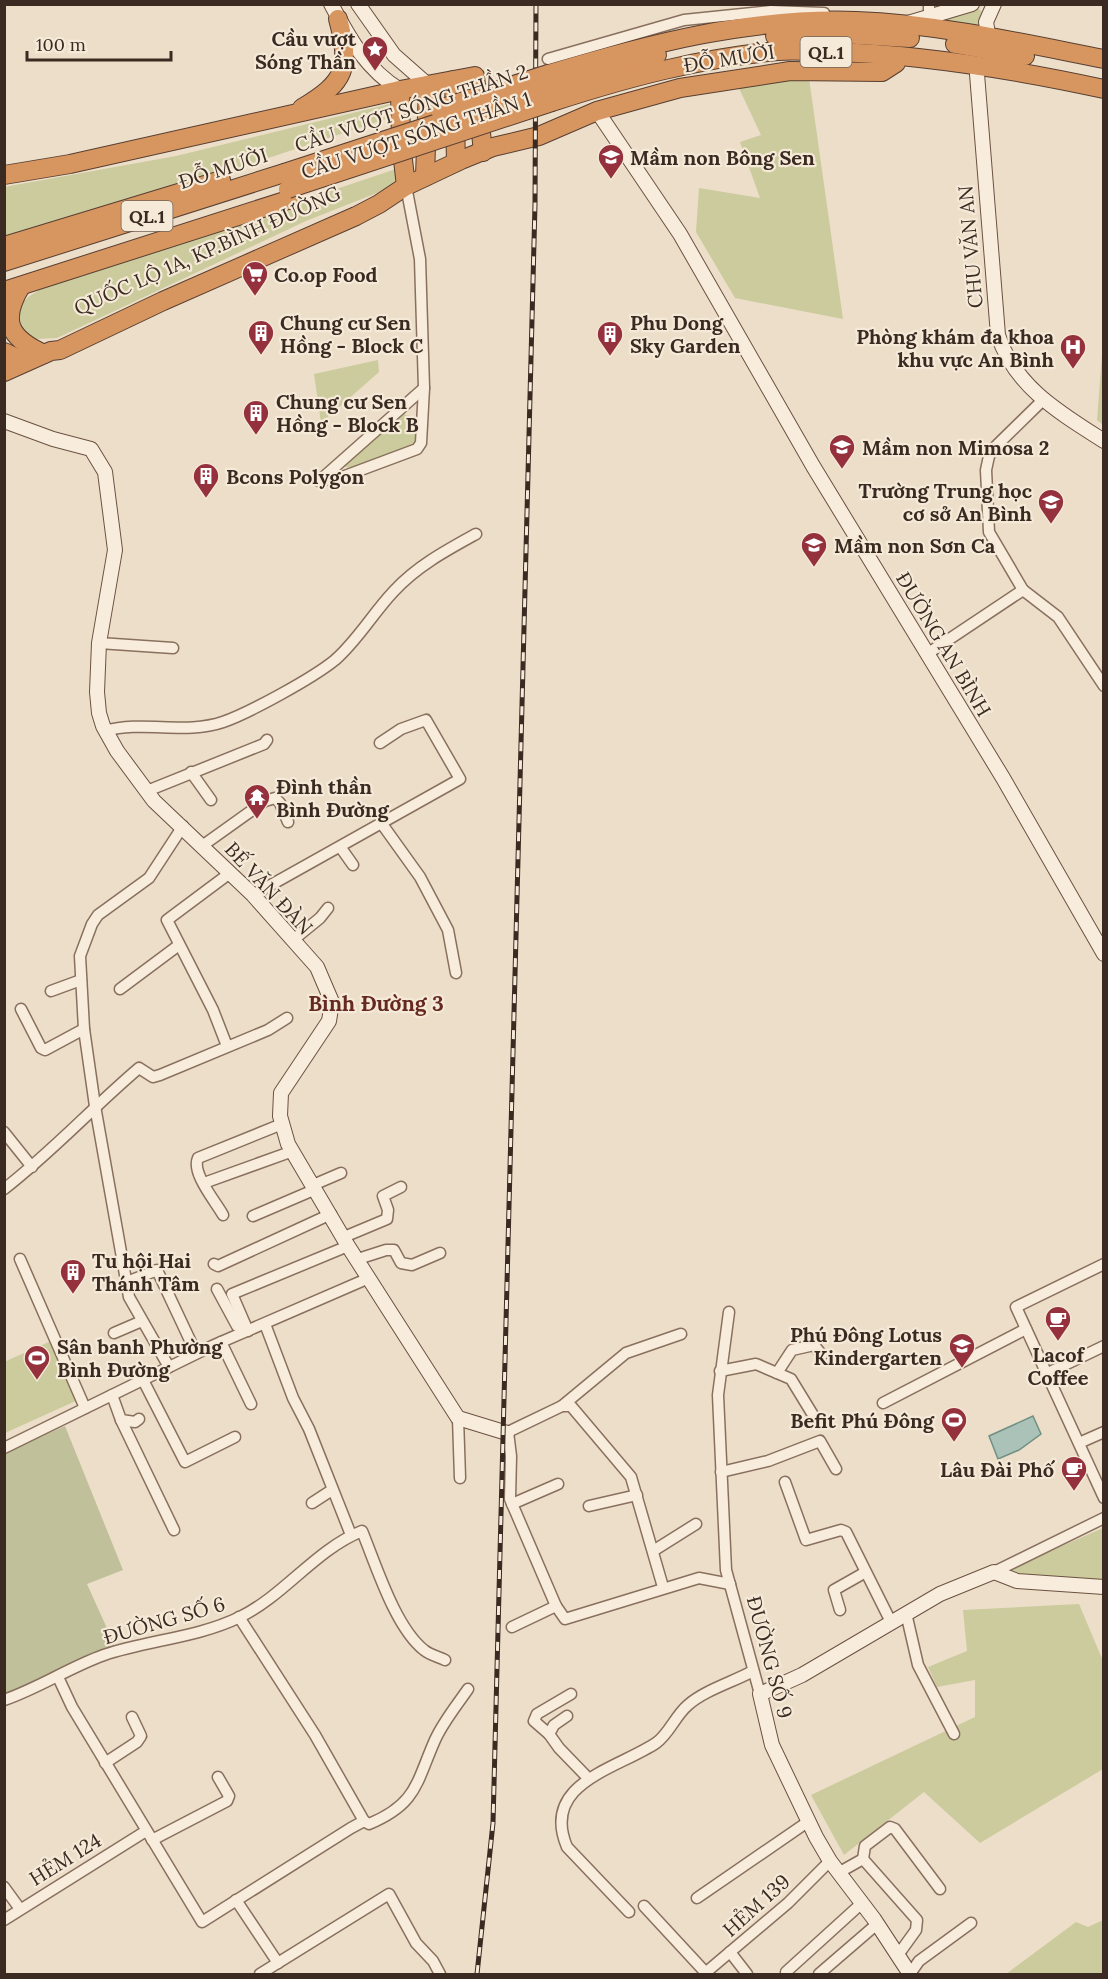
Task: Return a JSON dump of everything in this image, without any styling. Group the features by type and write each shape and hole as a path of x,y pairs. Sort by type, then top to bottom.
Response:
{"highway":[{"path":"291,115 315,101 336,82 342,72 346,51 335,12"},
{"name":"ĐỖ MƯỜI","path":"551,87 627,50 714,31 800,22 854,21 900,25 989,43 1104,71"},
{"name":"ĐỖ MƯỜI","path":"551,87 656,55 728,39 824,33 872,34 989,43 1104,58"},
{"name":"ĐỖ MƯỜI","path":"551,87 780,51 888,54 1104,89"},
{"name":"ĐỖ MƯỜI","path":"551,87 653,83 717,70 813,60 896,63"},
{"name":"ĐỖ MƯỜI","path":"48,352 60,350 356,216 406,186 456,162 505,143 515,143 597,111 680,87 790,71 882,72 896,63"},
{"name":"QL.1","path":"896,63 977,70"},
{"name":"ĐỖ MƯỜI","path":"977,70 1104,98"},
{"path":"4,175 70,164 400,90 475,76 484,152"},
{"path":"454,80 456,162"},
{"path":"425,177 423,167 428,85"},
{"name":"CẦU VƯỢT SÓNG THẦN 1","path":"287,180 551,87"},
{"name":"CẦU VƯỢT SÓNG THẦN 2","path":"287,180 551,87"},
{"path":"400,90 401,143 406,186"},
{"name":"ĐỖ MƯỜI","path":"6,252 287,180"},
{"name":"ĐỖ MƯỜI","path":"15,284 287,180"},
{"path":"15,284 9,305 10,326 22,344 48,352"},
{"path":"9,356 48,352"},
{"path":"4,372 48,352"}],"street":[{"path":"358,4 394,56 428,85"},
{"path":"872,34 900,25 929,11 972,4"},
{"path":"989,43 986,22 994,4"},
{"path":"335,12 363,60 400,90"},
{"name":"CHU VĂN AN","path":"977,70 998,335 1016,373 1043,400 1104,441"},
{"name":"ĐƯỜNG AN BÌNH","path":"597,111 680,234 813,466 1003,778 1104,954"},
{"path":"406,186 420,259 424,387 421,443 417,449 342,477 319,481 424,387"},
{"path":"1043,400 996,446 989,456 986,470 989,532 1023,590 1058,617 1104,686"},
{"name":"BẾ VĂN ĐÀN","path":"4,421 53,439 92,449 105,472 115,550 99,643 97,692 99,713 105,731 147,791 253,895 317,968 332,1002 329,1021 281,1093 282,1124 293,1151 346,1241 460,1419"},
{"path":"105,731 119,727 190,727 223,722 285,690 335,660 413,572 476,534"},
{"path":"927,654 1023,590"},
{"path":"99,643 172,648"},
{"path":"253,895 460,779 426,720 401,729 380,743"},
{"path":"147,791 264,744 267,740"},
{"path":"191,772 211,800"},
{"path":"202,846 265,801 275,798 280,803 288,822"},
{"path":"382,824 420,877 448,930 456,974"},
{"path":"169,1367 129,1298 95,1106 84,1029 80,956 92,924 98,915 149,878 183,826"},
{"path":"340,848 353,865"},
{"path":"227,1046 213,1010 167,920 230,873"},
{"path":"293,940 320,918 328,908"},
{"path":"120,989 179,945"},
{"path":"51,991 81,980"},
{"path":"21,1009 41,1048 45,1050 84,1029"},
{"path":"4,1189 32,1167 95,1106 139,1068 153,1077 287,1018"},
{"path":"223,1215 218,1205 212,1201 196,1166 198,1158 282,1124"},
{"path":"4,1132 32,1167"},
{"path":"204,1183 293,1151"},
{"path":"253,1216 341,1173"},
{"path":"245,1333 232,1294 346,1241 387,1219 388,1210 383,1196 401,1186"},
{"path":"214,1264 218,1266 331,1214"},
{"path":"358,1259 386,1250 394,1250 401,1263 412,1265 440,1253"},
{"path":"20,1259 85,1408"},
{"path":"1104,1264 1016,1307 1104,1498"},
{"path":"127,1282 157,1270 196,1353"},
{"path":"4,1448 196,1353 369,1278"},
{"path":"217,1289 245,1333"},
{"name":"ĐƯỜNG SỐ 9","path":"729,1312 718,1395 726,1570 772,1745 808,1821 834,1867 877,1924 910,1974"},
{"path":"114,1333 142,1321"},
{"path":"265,1324 293,1398 309,1429 351,1535 362,1531 388,1597 409,1631 424,1650 445,1660"},
{"path":"884,1403 1026,1329"},
{"path":"460,1478 460,1419 501,1431 562,1406 626,1353 681,1334"},
{"path":"221,1342 251,1404"},
{"path":"777,1373 792,1350 801,1346 814,1345 822,1355"},
{"path":"1048,1373 1104,1346"},
{"path":"720,1371 750,1364 791,1379 813,1415"},
{"path":"143,1380 185,1462 235,1437"},
{"path":"111,1395 174,1530"},
{"path":"562,1406 571,1406 631,1478 663,1587"},
{"path":"122,1420 135,1422 139,1419"},
{"path":"501,1431 511,1456 512,1504 556,1606 565,1618 699,1578 730,1584"},
{"path":"1079,1443 1104,1432"},
{"path":"721,1472 768,1461 820,1441 836,1469"},
{"path":"785,1482 806,1540 841,1530 846,1532 864,1573 891,1622"},
{"path":"512,1504 558,1484"},
{"path":"312,1503 332,1490"},
{"path":"589,1506 637,1495"},
{"path":"760,1695 802,1675 940,1594 994,1572 1104,1518"},
{"path":"654,1551 696,1524"},
{"name":"ĐƯỜNG SỐ 6","path":"4,1700 105,1655 179,1637 239,1617 266,1602 299,1572 351,1535"},
{"path":"994,1572 1017,1581 1104,1587"},
{"path":"840,1610 834,1590 864,1573"},
{"path":"512,1628 556,1606"},
{"path":"906,1613 918,1665 954,1734"},
{"path":"239,1617 315,1736 364,1821 369,1824 406,1803 418,1786 436,1738 468,1689"},
{"path":"629,1912 567,1847 562,1834 564,1805 588,1778 657,1742 671,1722 690,1704 753,1671"},
{"path":"58,1677 105,1763 202,1922 364,1821"},
{"path":"571,1694 537,1714 534,1721 549,1734 559,1748 588,1778"},
{"path":"549,1734 554,1725 567,1716"},
{"path":"105,1763 137,1742 141,1736 132,1718"},
{"name":"HẺM 124","path":"4,1920 149,1835 227,1801 229,1796 218,1778"},
{"path":"697,1898 808,1821"},
{"path":"898,1955 916,1930 917,1920 863,1859 865,1846 890,1827 895,1829 940,1889"},
{"name":"HẺM 139","path":"705,1974 834,1867 863,1859"},
{"path":"4,1887 20,1909"},
{"path":"260,1974 389,1894 416,1943 433,1961 440,1974"},
{"path":"236,1900 278,1963"},
{"path":"786,1972 862,1903"},
{"path":"644,1906 705,1974"},
{"path":"910,1974 919,1961 971,1923"},
{"path":"819,1974 877,1924"},
{"path":"730,1952 747,1974"}],"green space":[{"path":"979,9 984,14 982,32 929,21"},
{"path":"809,78 843,319 735,298 696,232 699,188 760,198 740,142 761,135 737,84"},
{"path":"389,104 394,107 395,116 84,219 19,235 5,236 4,187 176,156"},
{"path":"396,169 395,183 392,187 306,221 57,338 35,339 23,333 19,316 22,304 31,295 47,286"},
{"path":"1104,342 1103,425 1097,420"},
{"path":"378,360 379,372 321,423 314,374"},
{"path":"403,414 415,417 416,441 409,448 353,469 343,466"},
{"name":"Sân banh Phường Bình Đường","path":"51,1341 78,1400 5,1433 4,1362"},
{"path":"65,1426 123,1570 87,1584 115,1646 5,1695 4,1453"},
{"path":"1103,1528 1103,1582 1063,1581 1005,1571"},
{"path":"1079,1604 1103,1661 1103,1769 980,1843 924,1792 844,1855 811,1795 975,1717 975,1680 937,1687 928,1667 967,1651 963,1610"},
{"path":"1103,1920 1103,1974 1006,1974 1076,1922 1088,1927"}],"shaded area":[{"path":"1033,1416 1041,1434 1019,1450 998,1459 989,1436"}],"railway":[{"path":"477,1974 493,1823 535,204 536,4"}],"place":[{"name":"Cầu vượt Sóng Thần","path":"375,72"},
{"name":"Mầm non Bông Sen","path":"611,180"},
{"name":"Co.op Food","path":"255,297"},
{"name":"Chung cư Sen Hồng - Block C","path":"261,356"},
{"name":"Phu Dong Sky Garden","path":"610,357"},
{"name":"Phòng khám đa khoa khu vực An Bình","path":"1073,370"},
{"name":"Chung cư Sen Hồng - Block B","path":"256,436"},
{"name":"Mầm non Mimosa 2","path":"842,470"},
{"name":"Bcons Polygon","path":"206,499"},
{"name":"Trường Trung học cơ sở An Bình","path":"1051,525"},
{"name":"Mầm non Sơn Ca","path":"814,568"},
{"name":"Đình thần Bình Đường","path":"257,820"},
{"name":"Tu hội Hai Thánh Tâm","path":"73,1295"},
{"name":"Lacof Coffee","path":"1058,1342"},
{"name":"Phú Đông Lotus Kindergarten","path":"962,1369"},
{"name":"Sân banh Phường Bình Đường","path":"37,1381"},
{"name":"Befit Phú Đông","path":"954,1443"},
{"name":"Lâu Đài Phố","path":"1074,1492"}],"district":[{"name":"Bình Đường 3","path":"376,1003"}]}
